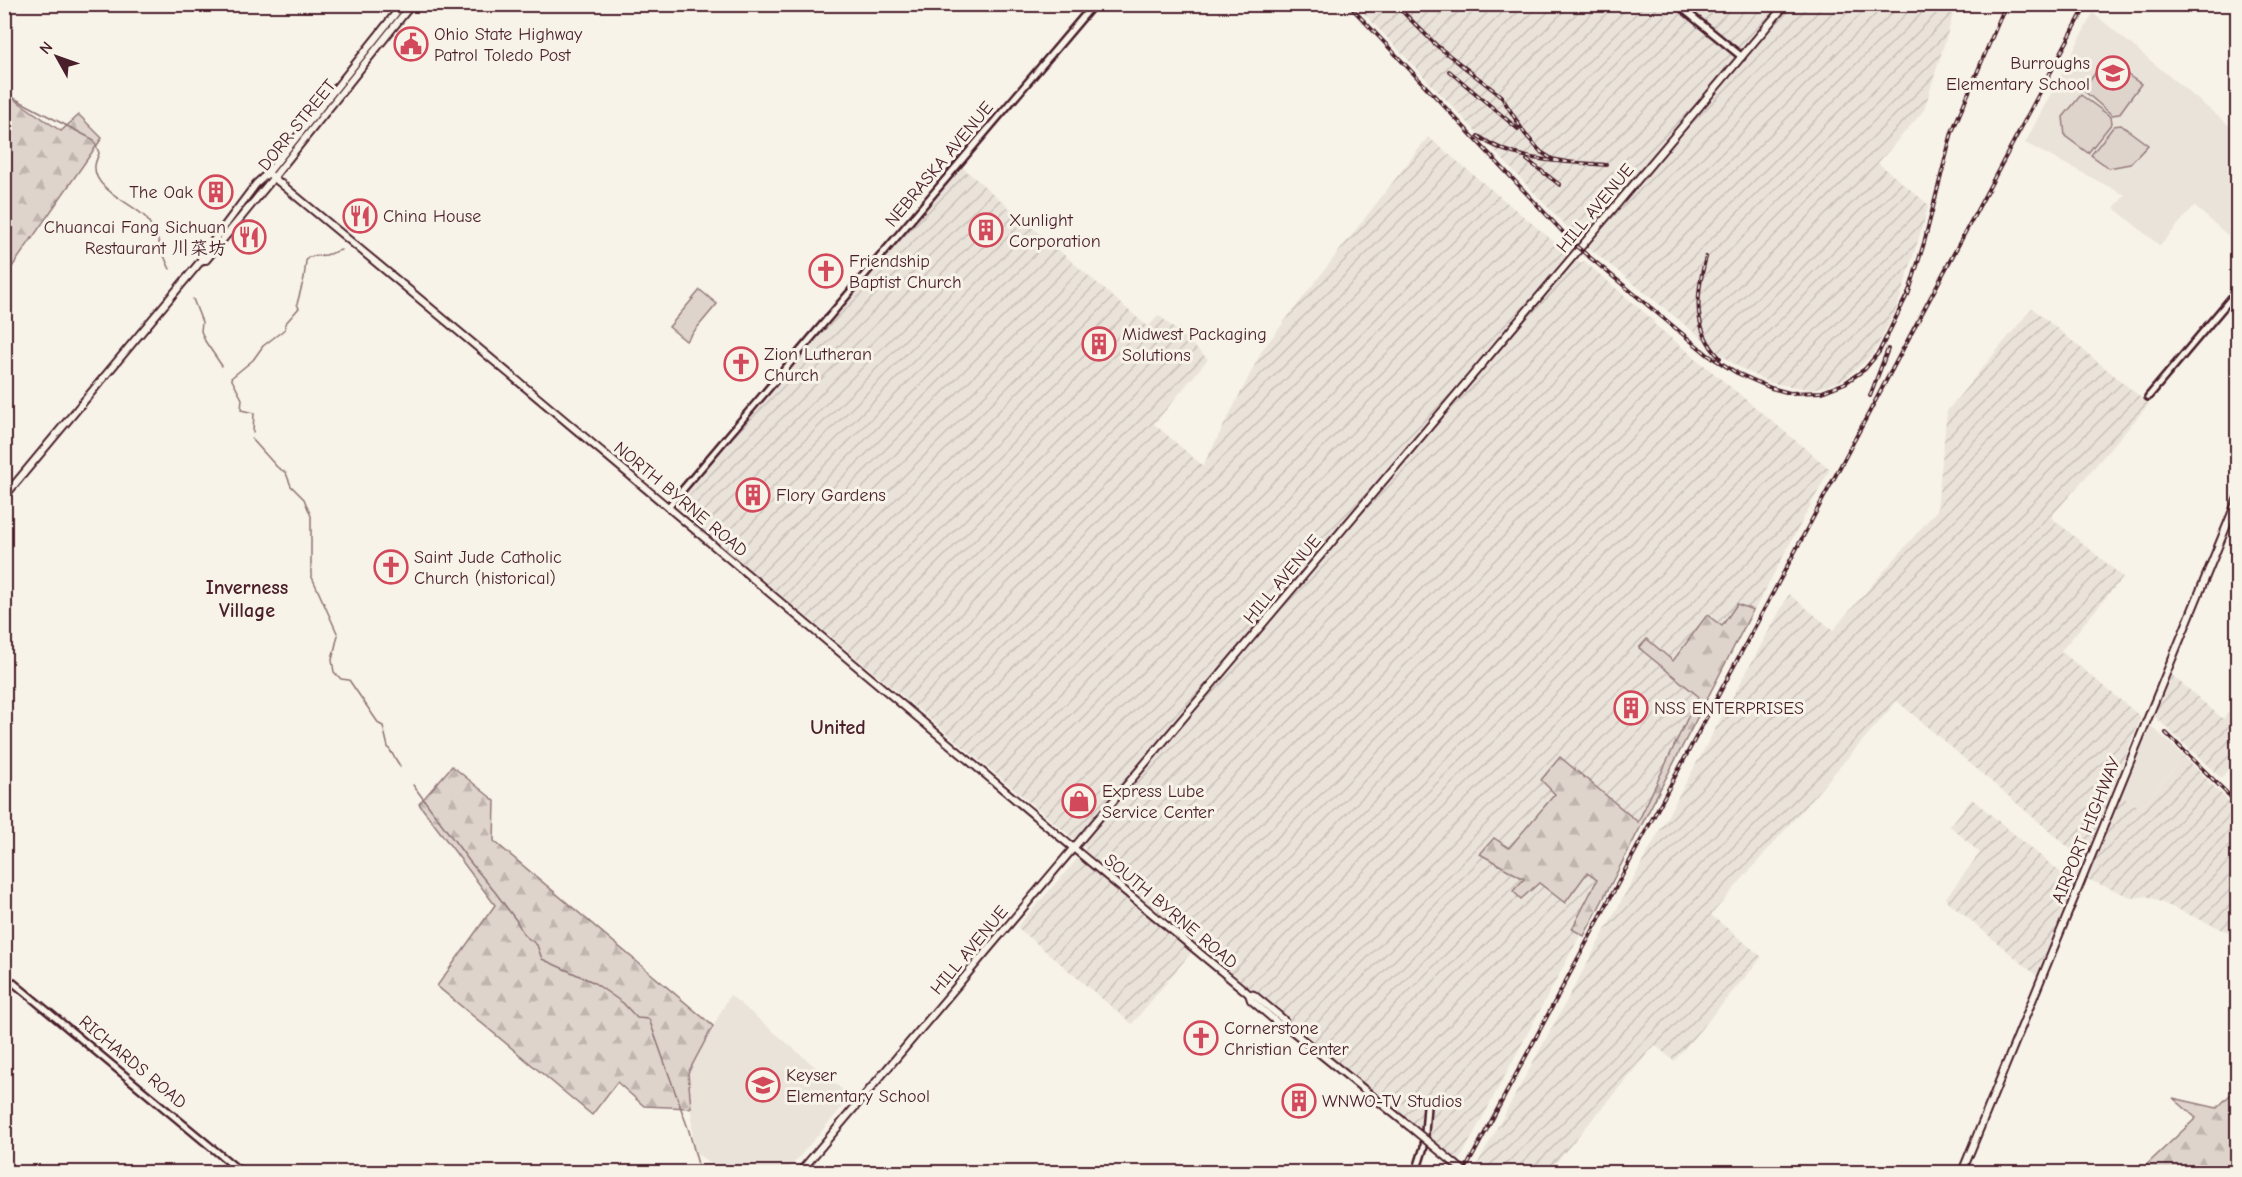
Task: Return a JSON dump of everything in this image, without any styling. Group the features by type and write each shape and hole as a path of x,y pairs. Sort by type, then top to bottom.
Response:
{"main road":[{"name":"DORR STREET","path":"4,497 202,260 206,260 403,4"},
{"name":"DORR STREET","path":"271,175 412,4"},
{"name":"HILL AVENUE","path":"800,1173 1786,4"},
{"name":"NORTH BYRNE ROAD","path":"271,175 1074,850"},
{"name":"AIRPORT HIGHWAY","path":"1962,1173 2238,498"},
{"name":"SOUTH BYRNE ROAD","path":"1074,850 1249,994 1251,1000 1279,1024 1286,1026 1465,1173"}],"street":[{"name":"NEBRASKA AVENUE","path":"668,507 1094,4"},
{"path":"1677,4 1742,57"},
{"path":"2148,397 2238,290"},
{"name":"RICHARDS ROAD","path":"4,975 241,1173"},
{"path":"1416,1173 1424,1147 1427,1106"}],"shaded area":[{"path":"1356,5 1956,5 1924,110 1878,163 1929,205 1897,308 1873,354 1846,378 1827,386 1811,389 1770,383 1735,365 1579,240"},
{"name":"Burroughs Elementary School","path":"2093,13 2237,132 2237,243 2194,206 2160,246 2114,208 2125,195 2025,143"},
{"path":"1428,137 1581,264 1584,261 1653,320 1654,324 1830,469 1457,1165 1271,1004 1232,981 1194,949 1132,1024 1017,927 1086,849 675,507 962,167 1148,327 1159,315 1208,359 1154,424 1203,466 1263,349"},
{"path":"2032,308 2149,404 2051,517 2123,577 2061,651 2141,717 2037,976 1945,899 1980,853 1950,826 1972,799 2072,882 2082,859 1897,701 1711,915 1762,957 1674,1061 1655,1045 1548,1172 1473,1172 1789,594 1833,630 1937,510 1947,411"},
{"path":"2172,675 2223,719 2228,713 2237,721 2237,759 2221,778 2154,716"},
{"path":"2150,725 2184,756 2141,808 2121,796"},
{"path":"2184,756 2237,810 2237,936 2147,896 2133,898 2087,879 2121,796 2141,808"},
{"name":"Keyser Elementary School","path":"730,995 851,1097 786,1172 724,1172 694,1152 688,1073"}],"green space":[{"path":"2119,69 2141,84 2119,114 2112,115 2083,90 2096,72"},
{"path":"5,93 61,131 79,115 102,138 5,277"},
{"path":"2081,95 2111,117 2112,123 2088,153 2065,136 2063,117"},
{"path":"2121,125 2148,145 2130,164 2109,168 2091,155 2114,126"},
{"path":"700,290 717,304 686,341 669,327"},
{"path":"1737,604 1753,610 1584,936 1572,929 1597,880 1587,873 1565,903 1539,883 1521,899 1513,891 1524,879 1480,854 1494,838 1509,848 1555,794 1541,780 1560,757 1638,822 1698,696 1639,648 1647,639 1673,661 1707,615 1722,626"},
{"path":"452,766 495,801 494,841 713,1026 688,1073 691,1108 644,1106 617,1082 592,1115 437,986 495,905 419,804"},
{"path":"2237,1068 2237,1172 2139,1172 2196,1118 2173,1098 2217,1108 2236,1089"}],"waterway":[{"path":"4,93 94,140 99,153 95,164 96,175 100,182 146,218 154,230 170,269"},
{"path":"253,432 254,413 241,410 242,399 231,378 253,360 263,346 285,329 285,324 299,308 297,304 308,257 341,250"},
{"path":"193,299 202,322 201,331 205,341 222,366"},
{"path":"252,439 277,467 286,473 291,486 304,499 311,516 311,575 338,635 332,660 334,672 341,679 349,680 379,724 383,726 388,747 400,766"},
{"path":"413,785 516,920 524,935 537,945 542,959 593,982 623,1003 637,1018 649,1019 689,1131 700,1172"}],"railway":[{"path":"1348,4 1576,246 1708,355 1737,373 1771,388 1790,393 1822,392 1845,383 1865,369 1879,352 1910,289"},
{"path":"1395,4 1436,45 1501,96 1525,134 1541,152 1552,159 1568,162"},
{"path":"1908,295 1924,243 1952,132 2006,4"},
{"path":"1464,1172 2087,4"},
{"path":"1449,71 1518,129"},
{"path":"1478,136 1493,145 1524,156 1606,165"},
{"path":"1527,160 1560,185"},
{"path":"1706,257 1700,284 1699,311 1705,335 1720,358"},
{"path":"1870,396 1888,349"},
{"path":"2166,733 2238,804"}],"place":[{"name":"Ohio State Highway Patrol Toledo Post","path":"411,44"},
{"name":"Burroughs Elementary School","path":"2113,73"},
{"name":"The Oak","path":"216,192"},
{"name":"China House","path":"360,216"},
{"name":"Xunlight Corporation","path":"986,230"},
{"name":"Chuancai Fang Sichuan Restaurant 川菜坊","path":"249,237"},
{"name":"Friendship Baptist Church","path":"826,271"},
{"name":"Midwest Packaging Solutions","path":"1099,344"},
{"name":"Zion Lutheran Church","path":"741,364"},
{"name":"Flory Gardens","path":"753,495"},
{"name":"Saint Jude Catholic Church (historical)","path":"391,567"},
{"name":"NSS ENTERPRISES","path":"1631,708"},
{"name":"Express Lube Service Center","path":"1079,801"},
{"name":"Cornerstone Christian Center","path":"1201,1038"},
{"name":"Keyser Elementary School","path":"763,1085"},
{"name":"WNWO-TV Studios","path":"1299,1101"}],"district":[{"name":"Inverness Village","path":"247,598"},
{"name":"United","path":"838,727"}]}
